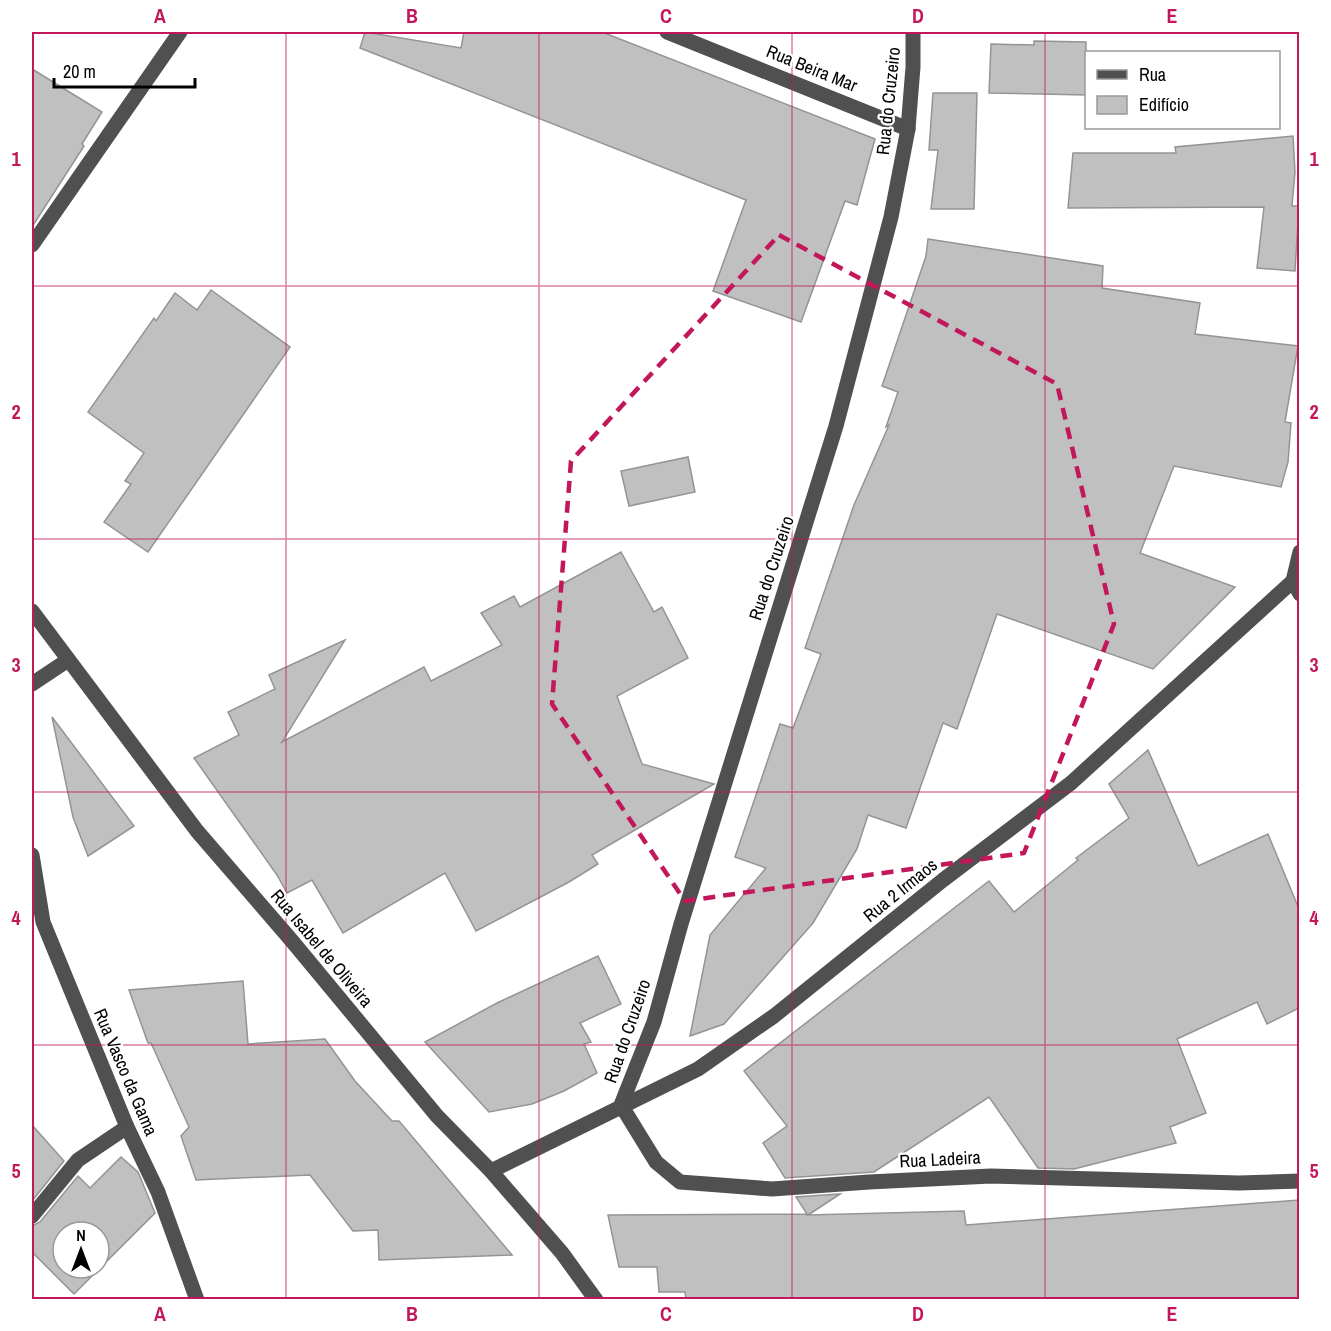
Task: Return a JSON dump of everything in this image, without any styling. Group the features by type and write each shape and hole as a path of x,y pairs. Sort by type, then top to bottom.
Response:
{"street":[{"path":"32,245 180,32"},
{"name":"Rua Beira Mar","path":"667,32 908,129"},
{"name":"Rua do Cruzeiro","path":"621,1105 654,1022 681,924 827,456 886,240 908,129 913,67 913,32"},
{"path":"1296,587 1299,552"},
{"name":"Rua 2 Irmaos","path":"491,1171 698,1069 774,1016 943,879 1071,783 1296,587"},
{"name":"Rua Isabel de Oliveira","path":"32,611 197,831 292,941 437,1116 491,1171 562,1252 596,1299"},
{"path":"32,684 68,660"},
{"name":"Rua Vasco da Gama","path":"32,855 43,922 127,1127 158,1192 197,1299"},
{"name":"Rua Ladeira","path":"621,1105 656,1162 680,1182 772,1189 992,1176 1239,1183 1299,1181"},
{"path":"32,1216 78,1160 127,1127"}],"highlighted area":[{"path":"779,235 1057,384 1114,624 1024,853 685,901 552,704 571,461"}],"building":[{"path":"365,32 461,48 464,32 602,32 875,139 857,205 845,201 801,322 713,291 746,200 360,48"},
{"path":"1034,41 1086,42 1085,95 989,93 991,44 1034,45"},
{"path":"32,69 102,112 82,144 84,146 32,227"},
{"path":"933,93 977,93 974,209 931,209 938,150 929,150"},
{"path":"1293,136 1295,172 1292,206 1299,206 1295,271 1257,268 1264,207 1068,208 1073,153 1176,153 1175,147"},
{"path":"928,239 1103,266 1102,288 1200,303 1195,334 1298,346 1285,422 1291,423 1288,462 1281,487 1174,466 1140,553 1235,587 1153,669 997,614 957,729 943,723 906,828 868,815 857,849 813,923 724,1024 690,1036 710,935 766,868 735,857 780,724 793,728 821,654 805,648 854,505 889,425 886,427 898,392 882,386 926,256"},
{"path":"211,290 290,347 148,552 104,522 131,484 125,481 144,453 88,412 154,318 156,321 175,293 197,310"},
{"path":"688,457 695,492 629,506 621,471"},
{"path":"621,552 654,612 662,607 688,658 617,696 642,764 714,784 592,855 598,864 569,882 476,931 445,873 343,933 312,880 287,893 277,875 194,758 239,735 228,712 275,689 269,675 345,640 282,742 424,667 431,681 502,645 481,613 514,596 520,607"},
{"path":"52,717 134,826 88,856 73,817"},
{"path":"1148,750 1198,866 1268,834 1299,909 1299,1008 1267,1024 1257,1002 1177,1039 1206,1113 1170,1127 1176,1143 1074,1169 1038,1168 989,1097 874,1172 785,1178 763,1143 787,1126 744,1071 989,881 1014,912 1078,860 1076,858 1129,818 1109,784"},
{"path":"598,956 621,1004 580,1023 591,1042 584,1044 597,1073 564,1091 532,1104 489,1112 425,1042 497,1003"},
{"path":"243,981 248,1044 325,1039 355,1081 392,1121 399,1121 512,1255 379,1260 378,1230 353,1231 310,1175 196,1180 181,1136 189,1127 151,1043 148,1043 129,990"},
{"path":"32,1125 64,1161 32,1201"},
{"path":"121,1157 138,1172 155,1213 111,1257 111,1220 51,1220 51,1271 32,1252 32,1226 40,1222 78,1176 90,1188"},
{"path":"840,1194 808,1215 964,1211 966,1225 1299,1200 1299,1299 686,1299 685,1292 659,1292 657,1267 619,1267 608,1215 807,1214 796,1197"},
{"path":"60,1280 88,1280 74,1294"}]}
